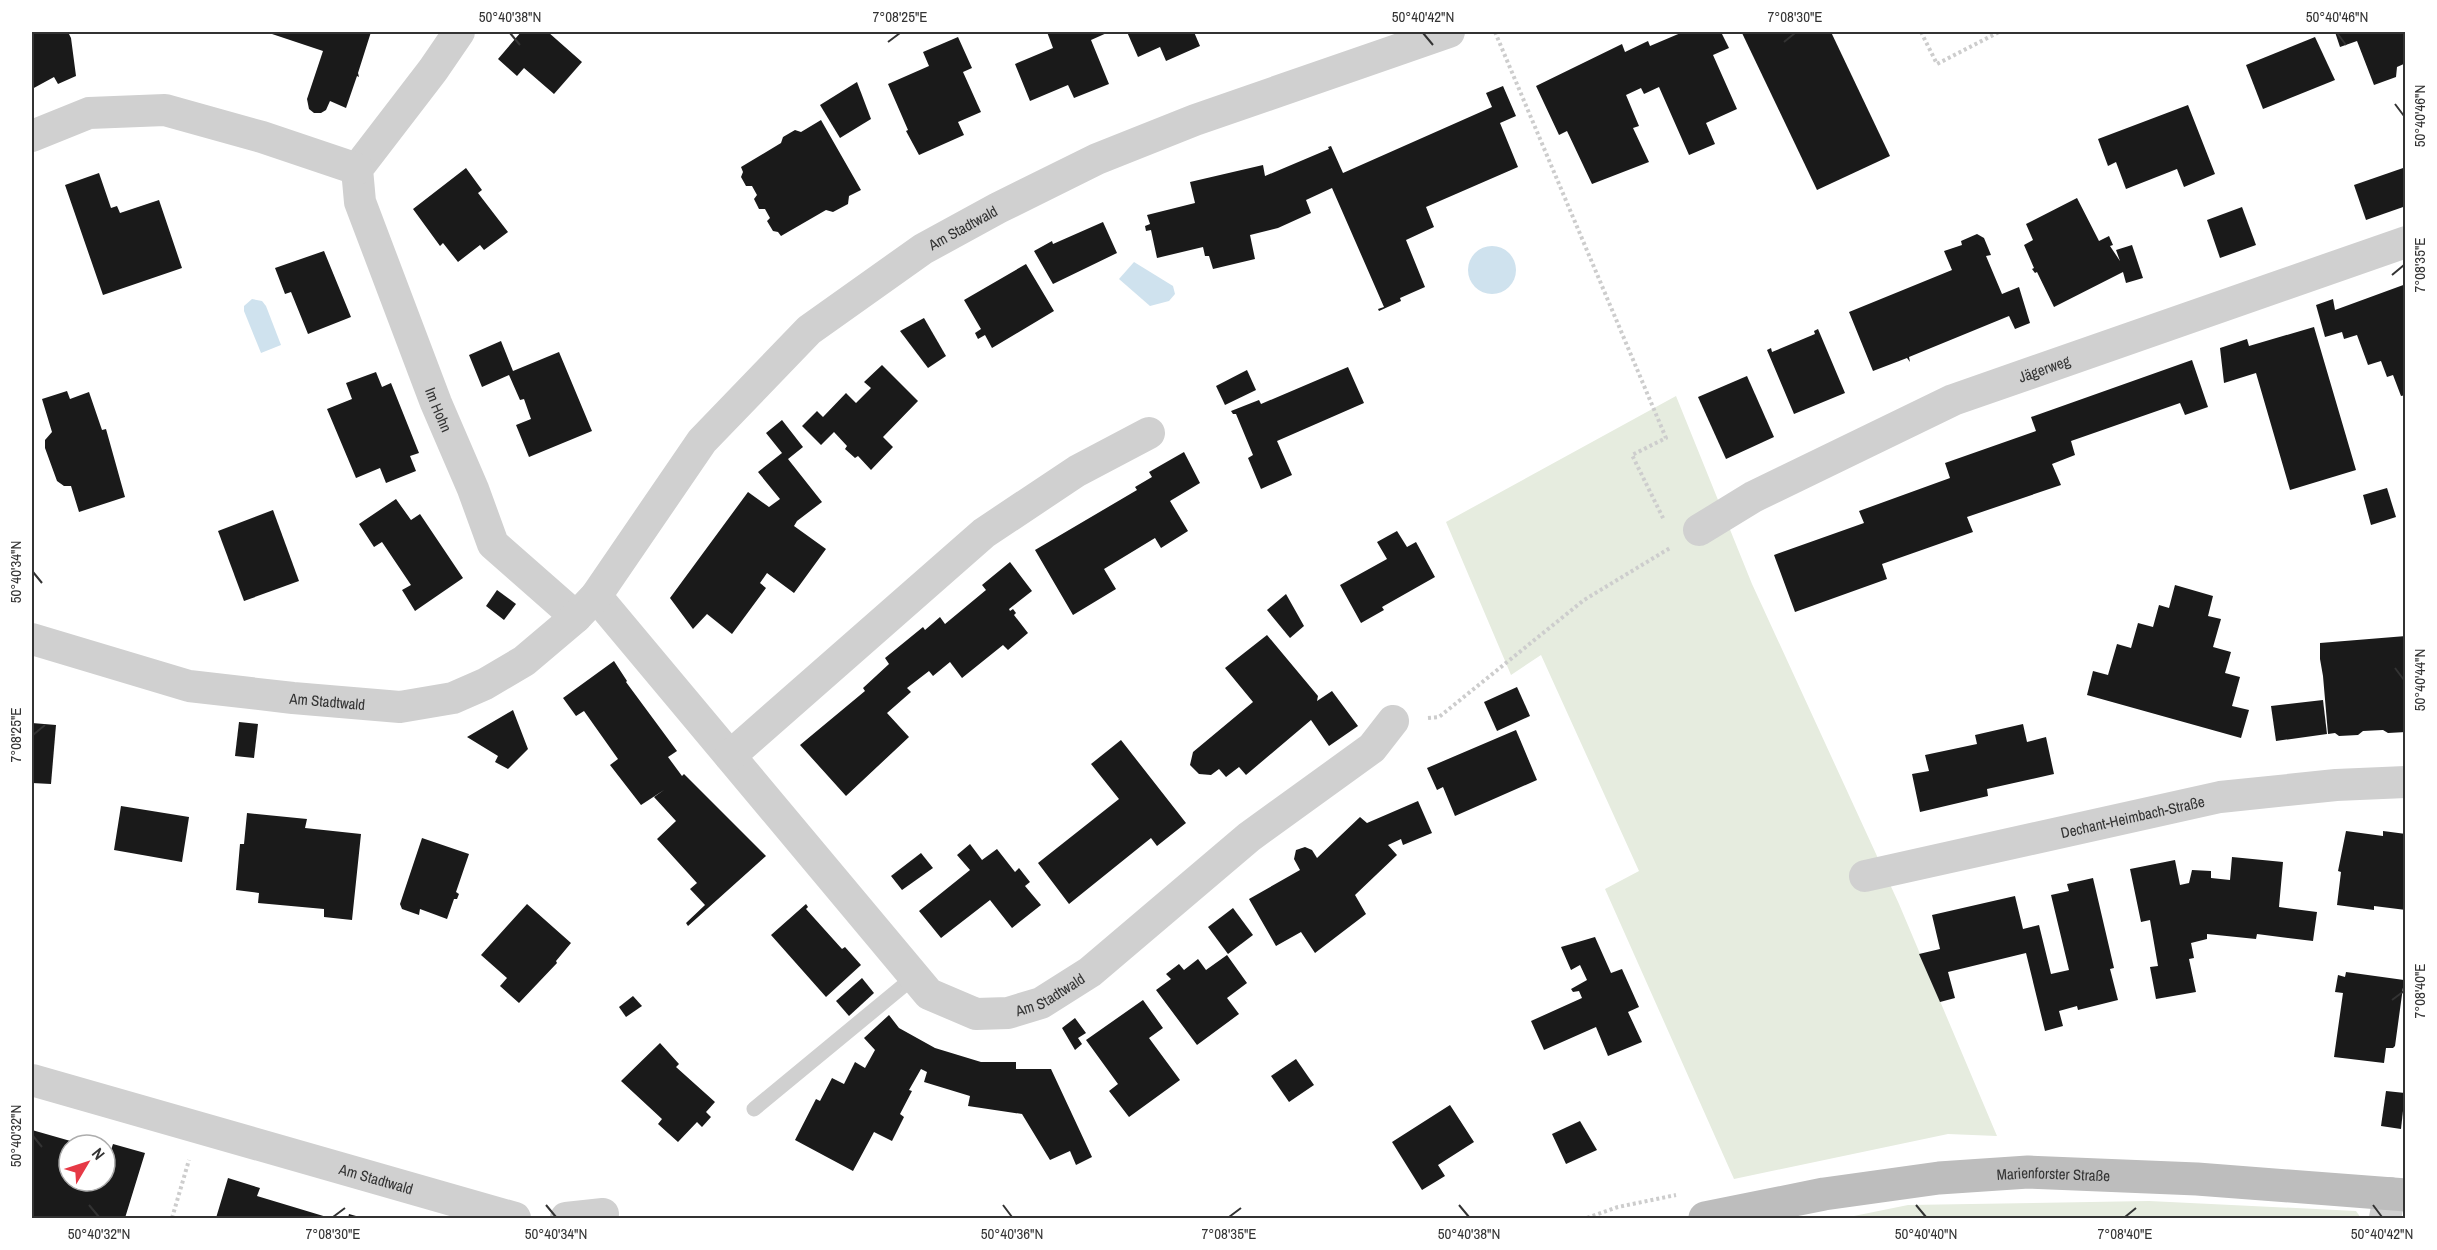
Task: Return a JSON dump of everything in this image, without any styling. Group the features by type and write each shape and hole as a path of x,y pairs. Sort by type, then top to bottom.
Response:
{"main road":[{"name":"Marienforster Straße","path":"1705,1218 1824,1194 1939,1178 2028,1172 2197,1179 2393,1202"}],"street":[{"path":"32,136 89,113 165,110 262,137 357,169 433,70 459,32"},
{"name":"Am Stadtwald","path":"32,639 189,686 400,707 453,698 485,684 524,661 586,606 702,441 809,330 923,249 998,208 1097,159 1196,120 1449,32"},
{"name":"Im Hohn","path":"357,169 360,202 436,403 473,489 493,544 586,606"},
{"name":"Jägerweg","path":"1687,537 1753,497 1953,400 2406,242"},
{"path":"730,756 984,533 1077,471 1149,433"},
{"name":"Am Stadtwald","path":"586,606 730,756 929,994 976,1014 1008,1013 1041,1003 1090,972 1249,837 1372,748 1393,722"},
{"name":"Dechant-Heimbach-Straße","path":"1866,876 2220,797 2336,785 2406,782"},
{"name":"Am Stadtwald","path":"32,1080 514,1218"},
{"path":"566,1218 607,1216"}],"lane":[{"path":"754,1109 914,977"}],"path":[{"path":"1393,722 1438,717 1584,600 1687,537 1632,455 1666,438 1495,32"},
{"path":"1921,32 1938,64 1999,32"},
{"path":"172,1218 199,1128"}],"shaded area":[{"path":"1676,396 1752,584 1899,904 1997,1136 1948,1134 1734,1179 1605,889 1639,871 1541,655 1511,675 1446,522"},
{"path":"2149,1201 2356,1211 2361,1218 1844,1218 1908,1205"}],"water":[{"path":"1487,246 1497,246 1509,253 1516,265 1516,275 1509,287 1497,294 1487,294 1472,283 1468,275 1468,265 1479,250"},
{"path":"1134,262 1173,286 1175,294 1169,301 1150,306 1119,279"},
{"path":"252,299 262,301 266,306 281,345 261,353 244,311 244,306"}],"building":[{"path":"32,32 68,32 71,38 76,76 58,84 54,77 32,89"},
{"path":"266,32 371,32 358,73 359,77 357,76 346,108 330,101 326,110 321,113 314,113 309,109 307,99 323,51"},
{"path":"521,32 548,32 582,62 554,94 524,68 517,76 498,59"},
{"path":"1047,32 1109,32 1091,40 1109,84 1074,98 1068,85 1030,101 1015,64 1053,48"},
{"path":"1127,32 1194,32 1200,46 1166,61 1160,47 1138,57"},
{"path":"1683,32 1721,32 1729,48 1713,55 1737,109 1706,123 1715,144 1689,155 1659,87 1644,94 1641,88 1626,95 1639,126 1633,128 1649,162 1592,184 1567,131 1559,135 1536,86 1622,44 1625,52 1648,41 1650,46"},
{"path":"1831,32 1890,156 1817,190 1742,33"},
{"path":"2335,32 2406,32 2406,63 2397,67 2396,77 2374,85 2357,41 2340,47"},
{"path":"958,37 972,68 963,72 981,112 958,122 964,135 919,155 906,131 908,130 888,84 929,66 923,52"},
{"path":"2315,37 2335,80 2263,109 2246,65"},
{"path":"857,82 871,119 840,138 820,105"},
{"path":"1503,86 1516,116 1500,123 1518,167 1426,207 1434,227 1406,240 1425,287 1400,298 1401,301 1379,311 1378,309 1384,307 1332,188 1306,200 1311,213 1278,228 1250,235 1255,259 1213,269 1209,256 1205,256 1203,247 1157,258 1151,230 1146,231 1145,226 1150,224 1147,215 1195,203 1190,182 1263,165 1265,176 1329,149 1328,147 1331,146 1343,173 1492,107 1486,93"},
{"path":"2188,105 2215,174 2184,187 2177,169 2126,189 2116,162 2108,166 2098,139"},
{"path":"821,120 861,190 849,196 848,204 833,212 826,210 781,236 778,232 773,231 767,221 770,218 765,209 759,209 754,199 757,195 752,186 746,186 741,177 743,172 741,167 781,143 783,137 795,130 801,132"},
{"path":"2406,167 2406,206 2366,220 2354,185"},
{"path":"466,168 482,190 478,193 508,232 484,250 480,245 458,262 443,243 440,246 413,209"},
{"path":"99,173 111,208 117,206 120,213 159,200 182,268 103,295 65,185"},
{"path":"2077,198 2099,241 2109,236 2113,245 2110,246 2120,261 2116,250 2132,245 2143,278 2126,283 2123,272 2054,307 2037,272 2035,273 2032,269 2034,268 2024,245 2033,240 2026,224"},
{"path":"2242,207 2256,245 2220,258 2207,220"},
{"path":"1103,222 1117,253 1053,284 1034,251 1052,241 1053,244"},
{"path":"1977,234 1984,238 1991,255 1986,256 2002,294 2019,287 2030,323 2015,329 2009,316 1909,357 1910,362 1907,358 1873,371 1849,312 1952,270 1944,251 1962,245 1961,241"},
{"path":"324,251 351,317 308,334 291,292 285,294 275,268"},
{"path":"1026,264 1054,311 992,348 985,335 978,339 975,333 981,329 964,300"},
{"path":"2406,284 2406,395 2401,396 2393,375 2387,377 2381,361 2368,365 2357,335 2344,339 2342,332 2325,337 2316,305 2333,299 2335,310"},
{"path":"924,318 946,356 928,368 900,331"},
{"path":"2314,327 2356,470 2290,490 2256,373 2224,383 2220,348 2247,339 2249,346"},
{"path":"1818,329 1845,393 1794,414 1767,350 1771,348 1772,352 1815,334 1814,331"},
{"path":"501,341 513,371 559,352 592,431 529,457 516,425 531,419 524,399 520,400 509,375 482,387 469,355"},
{"path":"2192,360 2208,407 2185,415 2180,403 2071,441 2075,455 2052,464 2061,485 1967,517 1973,532 1882,564 1887,579 1795,612 1774,555 1864,523 1859,511 1950,478 1945,463 2036,431 2031,417"},
{"path":"882,365 918,401 883,437 893,447 871,470 858,456 855,458 845,449 847,446 834,432 821,445 802,426 817,411 823,417 846,393 856,403 871,388 864,382"},
{"path":"1348,367 1364,403 1277,441 1292,475 1261,489 1248,458 1253,455 1236,414 1231,411 1259,400 1261,404"},
{"path":"1247,370 1256,390 1225,405 1216,386"},
{"path":"376,372 382,387 391,383 419,453 410,456 416,471 386,483 380,468 356,478 327,409 352,399 346,383"},
{"path":"1747,376 1774,437 1726,459 1698,397"},
{"path":"67,391 70,399 89,392 102,430 106,429 125,497 79,512 71,486 64,486 57,481 45,448 45,440 52,432 42,399"},
{"path":"782,420 803,447 788,459 822,502 797,521 794,526 826,549 794,593 767,573 760,583 766,588 732,634 707,614 693,629 670,598 748,492 769,507 780,499 758,472 782,453 766,433"},
{"path":"1184,452 1200,483 1170,501 1188,531 1161,548 1155,538 1104,569 1116,589 1073,615 1035,550 1137,490 1135,487 1152,477 1149,472"},
{"path":"2387,488 2396,517 2371,525 2363,495"},
{"path":"396,499 411,520 420,514 463,578 415,611 402,590 411,585 382,542 374,547 359,524"},
{"path":"273,510 299,581 244,601 218,531"},
{"path":"1397,531 1407,547 1416,542 1435,577 1382,607 1384,610 1361,623 1340,585 1387,559 1377,542"},
{"path":"1010,562 1032,591 1009,609 1010,611 1013,609 1016,613 1014,615 1028,633 1008,650 1003,645 962,678 950,662 933,676 929,671 907,688 911,692 887,713 909,737 846,796 800,745 865,691 863,688 889,664 885,658 923,627 925,630 940,617 945,624 986,590 982,585"},
{"path":"2175,585 2213,596 2208,616 2221,619 2213,647 2231,652 2225,673 2240,677 2232,706 2249,710 2241,738 2087,695 2093,671 2108,675 2117,644 2131,648 2138,623 2153,627 2159,605 2169,608"},
{"path":"497,590 516,604 504,620 486,606"},
{"path":"1286,594 1304,626 1290,638 1267,610"},
{"path":"1267,635 1318,696 1317,701 1332,691 1358,726 1329,746 1311,720 1246,775 1239,767 1226,777 1219,769 1211,775 1199,774 1190,765 1193,752 1253,702 1225,668"},
{"path":"2406,636 2406,732 2388,733 2383,730 2363,731 2358,735 2328,734 2320,643"},
{"path":"614,661 626,682 677,751 668,757 682,776 684,774 766,856 688,926 686,923 705,905 690,889 697,883 657,839 676,821 654,797 664,790 641,805 610,765 618,759 584,711 576,716 563,698"},
{"path":"1517,687 1530,716 1497,731 1484,702"},
{"path":"2323,700 2327,734 2276,741 2271,706"},
{"path":"513,710 528,749 508,769 495,762 498,756 467,737"},
{"path":"239,722 258,724 254,758 235,756"},
{"path":"32,723 56,725 51,784 32,783"},
{"path":"2023,724 2027,742 2046,737 2054,774 1987,789 1988,796 1920,812 1912,774 1929,771 1925,755 1977,744 1975,735"},
{"path":"1516,730 1537,780 1455,816 1443,787 1437,790 1427,768"},
{"path":"1121,740 1186,823 1157,846 1151,838 1069,904 1038,863 1119,799 1091,764"},
{"path":"1418,801 1432,833 1403,845 1401,839 1388,845 1397,855 1355,895 1366,914 1315,953 1301,932 1276,946 1249,899 1300,870 1294,859 1296,850 1305,847 1312,850 1317,858 1360,817 1367,823"},
{"path":"121,806 189,817 182,862 114,850"},
{"path":"247,813 307,819 305,828 361,834 352,920 324,917 324,909 258,903 259,893 236,890 240,844 244,844"},
{"path":"2346,831 2383,836 2383,831 2406,834 2406,910 2374,906 2374,910 2337,905 2341,872 2338,871"},
{"path":"422,838 469,854 456,892 459,894 457,899 454,899 447,919 420,909 419,915 402,909 400,904"},
{"path":"970,844 982,860 997,849 1015,872 1019,868 1030,882 1025,886 1041,905 1012,928 990,900 941,938 919,911 970,870 957,855"},
{"path":"921,853 933,868 902,890 891,876"},
{"path":"2232,857 2283,862 2279,907 2317,912 2313,941 2257,934 2256,939 2207,934 2207,939 2191,943 2194,958 2189,959 2196,992 2156,999 2150,967 2158,966 2150,920 2141,922 2130,869 2175,860 2180,885 2189,883 2192,870 2211,871 2211,878 2230,880"},
{"path":"2093,878 2114,968 2110,969 2118,1000 2078,1010 2077,1006 2059,1011 2063,1026 2045,1031 2026,953 1948,972 1955,998 1940,1002 1919,954 1940,949 1932,915 2015,896 2023,929 2039,925 2051,974 2069,970 2051,895 2069,891 2067,884"},
{"path":"527,904 571,943 556,961 557,963 519,1003 500,986 507,978 481,955"},
{"path":"806,904 808,907 806,909 842,949 845,947 861,965 826,997 771,935"},
{"path":"1233,908 1253,935 1228,954 1208,927"},
{"path":"1595,937 1611,973 1622,969 1639,1007 1628,1012 1642,1042 1608,1056 1596,1027 1544,1050 1531,1021 1582,998 1579,991 1573,992 1571,989 1587,980 1580,965 1571,970 1561,947"},
{"path":"1227,955 1247,983 1227,998 1239,1014 1197,1045 1156,990 1171,979 1166,974 1179,964 1184,970 1198,959 1206,970"},
{"path":"2346,972 2404,980 2395,1046 2386,1048 2384,1063 2334,1057 2343,993 2335,992 2338,975 2345,977"},
{"path":"862,978 874,993 849,1016 836,1001"},
{"path":"633,996 642,1006 626,1017 619,1007"},
{"path":"1143,1000 1163,1028 1149,1038 1180,1080 1129,1117 1109,1091 1118,1084 1086,1040"},
{"path":"889,1015 899,1028 935,1048 981,1062 1016,1062 1016,1069 1051,1069 1092,1157 1076,1165 1070,1151 1050,1160 1022,1114 968,1106 970,1096 924,1082 927,1072 921,1069 909,1090 912,1091 900,1114 904,1117 892,1141 874,1132 853,1171 795,1140 816,1099 820,1101 832,1078 844,1084 855,1062 865,1068 875,1050 864,1038"},
{"path":"1075,1018 1086,1033 1078,1038 1082,1044 1075,1050 1062,1028"},
{"path":"660,1043 679,1064 676,1067 715,1102 706,1112 711,1117 702,1127 697,1122 678,1142 658,1124 662,1119 621,1081"},
{"path":"1296,1059 1314,1085 1289,1102 1271,1076"},
{"path":"2386,1091 2405,1093 2401,1129 2381,1126"},
{"path":"1450,1105 1474,1142 1438,1165 1445,1176 1422,1190 1392,1142"},
{"path":"1580,1121 1597,1150 1566,1164 1552,1134"},
{"path":"32,1130 57,1137 57,1193 117,1193 117,1145 145,1153 125,1218 32,1218"},
{"path":"228,1178 260,1188 257,1196 330,1218 216,1218"},
{"path":"349,1214 363,1218 348,1218"}]}
